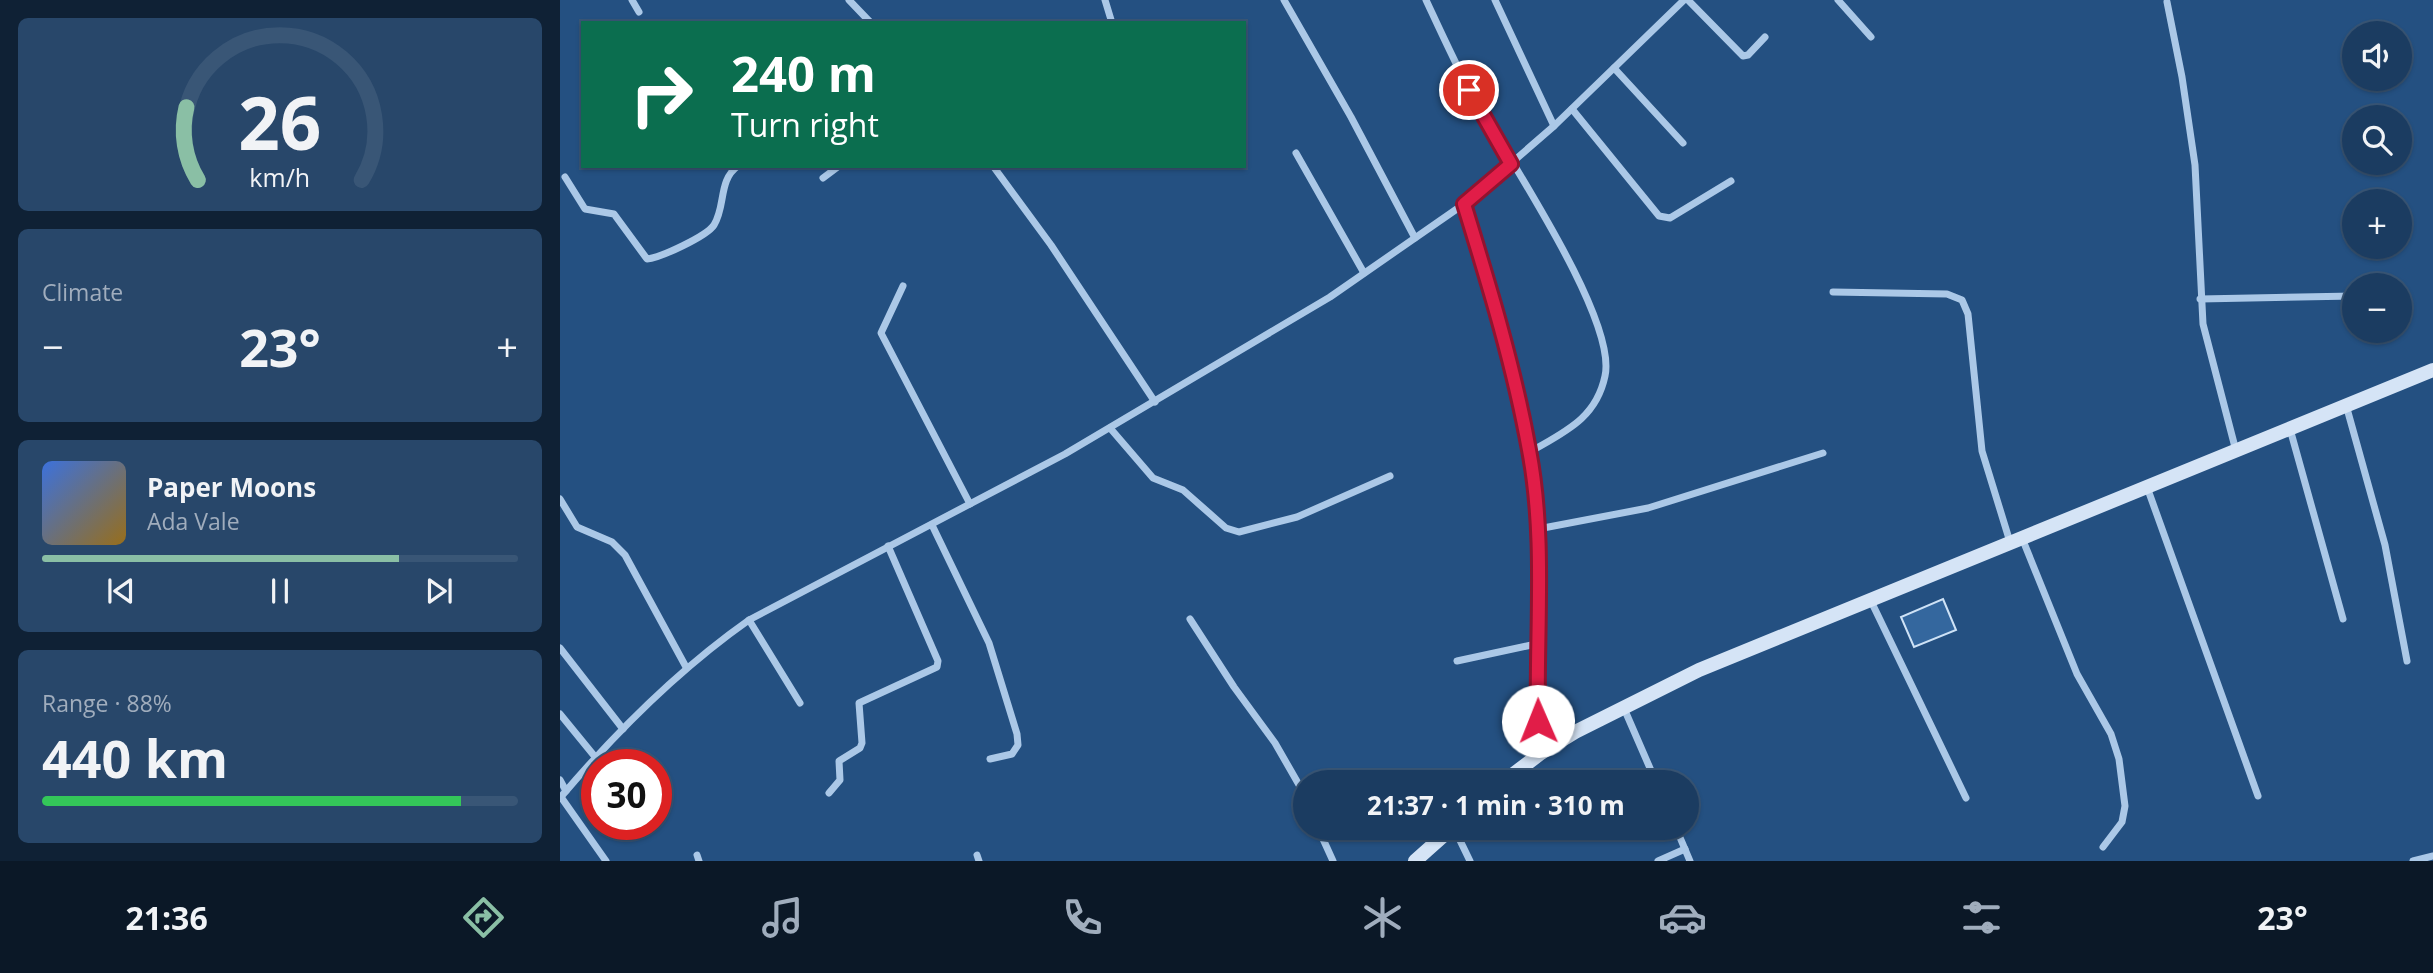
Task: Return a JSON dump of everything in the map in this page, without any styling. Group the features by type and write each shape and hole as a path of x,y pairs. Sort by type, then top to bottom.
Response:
{"main road":[{"path":"1518,770 1541,752 1623,706 1870,598 2433,370"},
{"path":"1415,861 1439,840"}],"street":[{"path":"632,0 639,12"},
{"path":"849,0 869,21"},
{"path":"1105,0 1111,21"},
{"path":"1284,0 1351,117 1415,238"},
{"path":"1426,0 1469,90 1511,164 1549,221 1588,304 1607,356 1605,376 1596,402 1581,422 1530,452"},
{"path":"1495,0 1554,126"},
{"path":"604,749 686,667 749,620 1110,428 1364,273 1415,238 1464,204 1511,164 1686,0 1743,56 1765,37"},
{"path":"1838,0 1871,37"},
{"path":"2167,2 2195,165 2200,299 2209,356 2236,452"},
{"path":"1614,68 1683,143"},
{"path":"1572,109 1660,216 1670,218 1731,181"},
{"path":"1296,153 1364,273"},
{"path":"565,177 585,209 614,214 647,259 694,239 713,226 728,175 736,168"},
{"path":"823,178 836,168"},
{"path":"994,168 1051,245 1155,402"},
{"path":"1464,204 1495,305 1530,452 1538,529 1536,644 1541,752"},
{"path":"903,286 881,333 970,504"},
{"path":"1833,292 1947,294 1956,296 1965,305 1982,451 2016,540 2077,674 2111,734 2119,760 2124,790 2123,814 2116,833 2103,847"},
{"path":"2200,299 2342,296"},
{"path":"2346,405 2385,545 2407,660"},
{"path":"1110,428 1153,478 1183,490 1226,528 1239,532 1297,517 1390,476"},
{"path":"2290,429 2343,619"},
{"path":"1538,529 1648,508 1823,453"},
{"path":"2147,487 2259,796"},
{"path":"560,499 577,527 612,542 625,555 686,667"},
{"path":"932,525 989,643 1017,734 1018,745 1012,754 990,759"},
{"path":"829,793 840,780 839,761 862,743 859,703 937,667 938,661 888,546"},
{"path":"1870,598 1966,798"},
{"path":"1190,619 1234,687 1275,743 1293,774"},
{"path":"749,620 800,703"},
{"path":"1457,661 1536,644"},
{"path":"560,650 623,729"},
{"path":"1623,706 1651,770"},
{"path":"560,714 589,749"},
{"path":"562,795 581,774"},
{"path":"560,780 562,795 606,861"},
{"path":"1323,840 1333,861"},
{"path":"1459,840 1470,861"},
{"path":"1681,840 1690,861"},
{"path":"1658,861 1685,849"},
{"path":"2413,861 2433,856"}],"building":[{"path":"1943,599 1956,630 1914,647 1901,617"}],"route":[{"path":"1469,90 1511,164 1464,204 1495,305 1530,452 1538,529 1538,721"}]}
